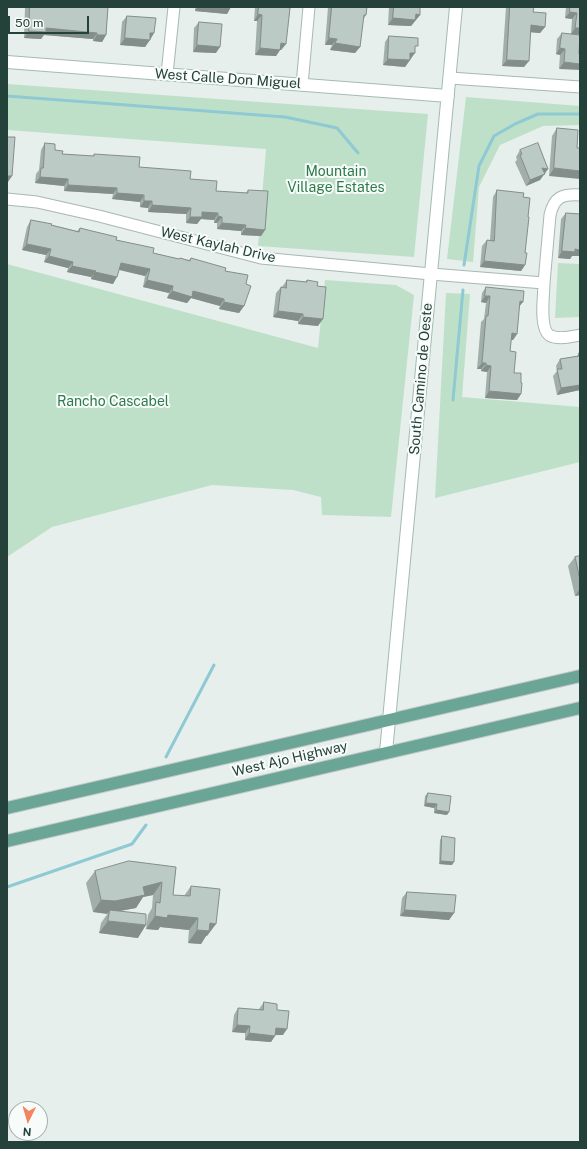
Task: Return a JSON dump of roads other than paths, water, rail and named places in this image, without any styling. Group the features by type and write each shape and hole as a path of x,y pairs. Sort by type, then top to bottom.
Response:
{"main road":[{"name":"West Ajo Highway","path":"7,808 580,676"},
{"name":"West Ajo Highway","path":"7,841 580,708"}],"street":[{"path":"167,74 174,7"},
{"path":"302,85 308,7"},
{"name":"South Camino de Oeste","path":"386,752 456,7"},
{"name":"West Calle Don Miguel","path":"7,62 448,96"},
{"path":"450,78 580,87"},
{"path":"580,196 565,196 557,198 552,206 544,283 543,320 546,337 568,338 580,335"},
{"name":"West Kaylah Drive","path":"7,199 37,202 99,216 261,258 544,283"}],"waterway":[{"path":"7,96 285,117 337,128 358,153"},
{"path":"464,265 479,166 494,136 515,124 538,114 580,114"},
{"path":"453,400 463,290"},
{"path":"166,757 214,665"},
{"path":"7,887 132,844 146,825"}],"park label":[{"name":"Mountain Village Estates","path":"336,180"},
{"name":"Rancho Cascabel","path":"113,402"}]}
